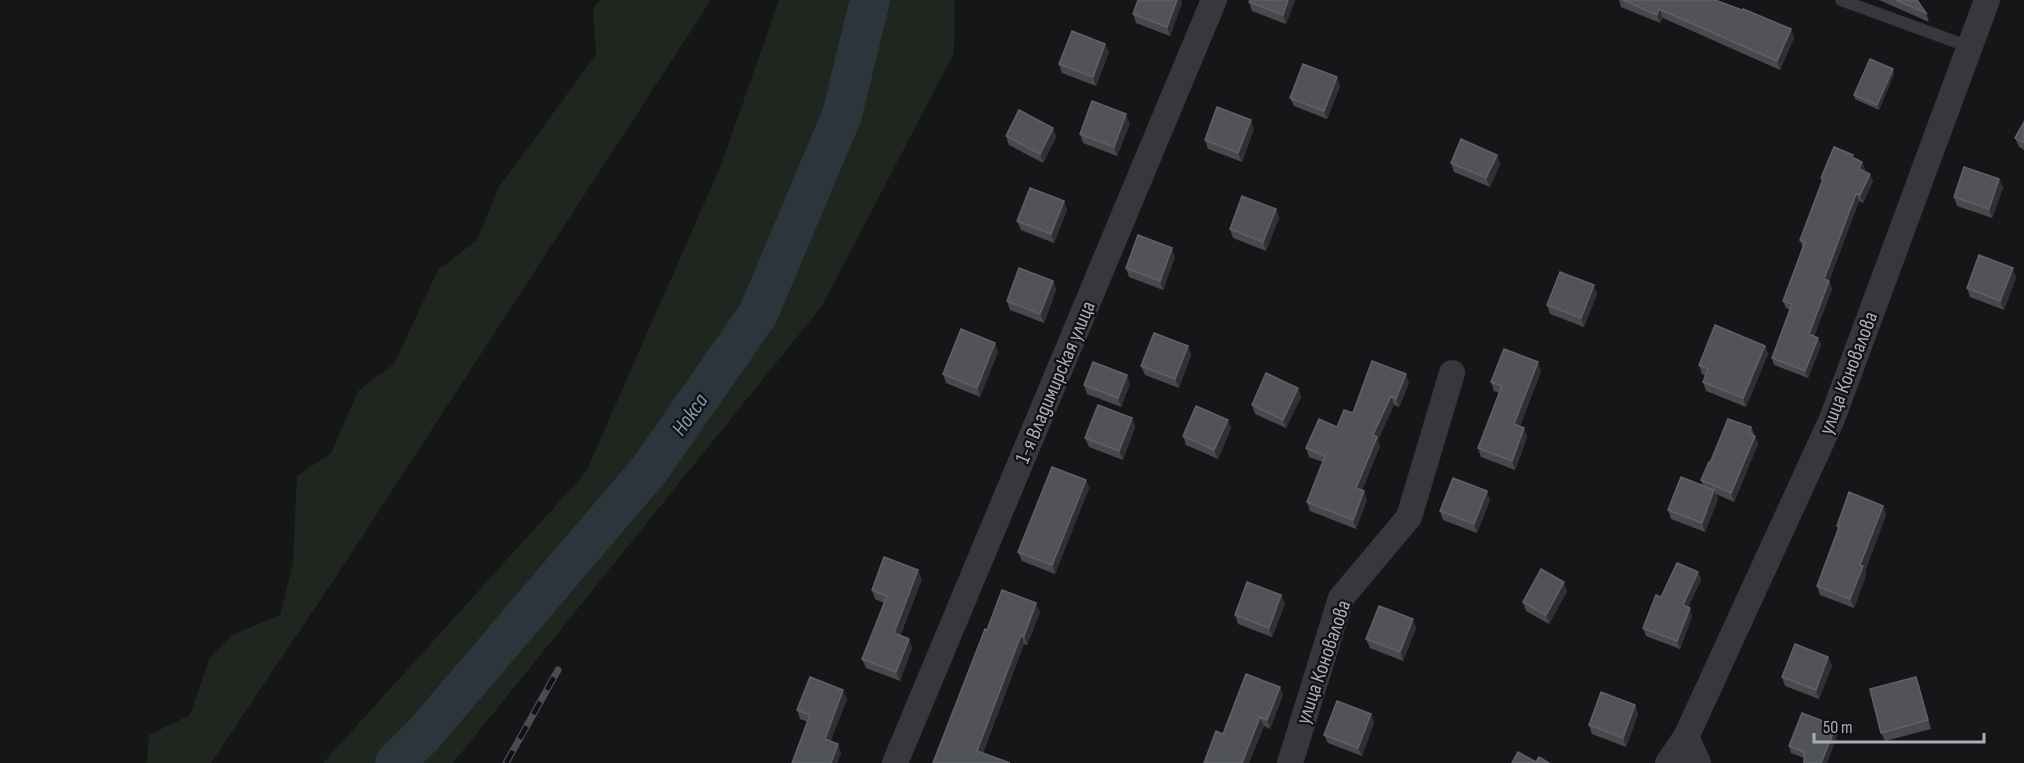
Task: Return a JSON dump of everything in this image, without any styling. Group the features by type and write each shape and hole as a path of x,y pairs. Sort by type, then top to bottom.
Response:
{"street":[{"name":"1-я Владимирская улица","path":"895,763 1214,0"},
{"name":"улица Коновалова","path":"1668,763 1686,737 1832,419 1987,0"},
{"name":"улица Коновалова","path":"1290,763 1341,598 1409,518 1452,373"},
{"path":"1686,737 1698,763"}],"lane":[{"path":"1841,0 1970,47"}],"shaded area":[{"path":"600,0 711,0 343,566 211,763 147,763 149,735 190,715 210,657 232,635 280,615 293,563 297,476 331,453 358,391 394,364 438,270 477,240 498,188 596,55 593,9"},
{"path":"779,0 955,0 954,53 822,306 453,763 323,763 586,472 721,165"}],"building":[{"path":"1138,0 1177,0 1167,27 1133,14"},
{"path":"1250,0 1288,0 1283,15 1249,2"},
{"path":"1623,0 1715,0 1791,29 1777,61 1659,9 1657,15"},
{"path":"1896,0 1917,0 1926,13"},
{"path":"1072,31 1105,44 1093,77 1059,64"},
{"path":"1870,59 1893,69 1877,105 1854,95"},
{"path":"1303,64 1337,77 1324,111 1290,98"},
{"path":"1092,101 1126,114 1114,147 1080,134"},
{"path":"1217,107 1251,120 1238,153 1205,140"},
{"path":"1019,110 1053,128 1040,154 1006,136"},
{"path":"2024,122 2024,143 2015,138"},
{"path":"1461,139 1497,155 1486,178 1451,163"},
{"path":"1834,147 1853,155 1852,157 1862,162 1859,169 1870,174 1860,195 1856,194 1824,279 1829,281 1809,334 1818,338 1805,371 1772,358 1792,304 1783,301 1805,242 1800,240"},
{"path":"1964,167 1999,179 1989,209 1954,197"},
{"path":"1030,188 1064,201 1051,234 1017,221"},
{"path":"1242,196 1276,209 1263,242 1230,229"},
{"path":"1138,235 1172,248 1160,281 1126,268"},
{"path":"1979,255 2013,268 2000,301 1967,288"},
{"path":"1019,268 1053,281 1040,314 1007,301"},
{"path":"1560,272 1594,285 1581,318 1547,305"},
{"path":"1715,325 1765,346 1743,398 1703,382 1708,369 1699,365"},
{"path":"961,329 995,343 977,388 943,374"},
{"path":"1154,333 1188,346 1175,379 1141,366"},
{"path":"1504,349 1538,362 1514,424 1524,428 1512,461 1478,448 1502,386 1491,382"},
{"path":"1372,361 1406,374 1396,399 1391,396 1373,435 1377,437 1356,488 1364,491 1353,520 1307,502 1325,456 1306,448 1319,419 1337,427 1344,410 1353,413"},
{"path":"1093,362 1127,375 1118,398 1084,385"},
{"path":"1266,373 1298,388 1283,420 1252,405"},
{"path":"1098,405 1132,418 1119,451 1085,438"},
{"path":"1196,406 1228,420 1214,450 1183,436"},
{"path":"1728,419 1751,427 1749,433 1755,436 1731,493 1701,480"},
{"path":"1052,467 1086,480 1052,565 1018,552"},
{"path":"1681,477 1714,490 1702,523 1668,510"},
{"path":"1453,478 1487,491 1474,524 1440,511"},
{"path":"1849,492 1883,506 1860,565 1863,566 1850,599 1817,586 1839,527 1837,526"},
{"path":"884,557 918,570 894,633 909,639 896,672 862,659 887,596 872,590"},
{"path":"1677,563 1698,572 1683,605 1690,608 1677,641 1643,628 1656,595 1661,597"},
{"path":"1541,569 1564,582 1546,615 1523,602"},
{"path":"1247,582 1281,595 1269,628 1235,615"},
{"path":"1002,590 1036,603 1024,636 1021,635 977,751 1010,763 933,763 985,629 987,630"},
{"path":"1379,606 1413,619 1400,652 1366,639"},
{"path":"1795,644 1828,657 1816,690 1782,677"},
{"path":"1246,674 1280,687 1267,720 1260,717 1242,763 1204,763 1216,731 1223,734"},
{"path":"810,677 843,690 825,739 838,744 831,763 792,763 810,715 797,710"},
{"path":"1916,677 1928,720 1881,733 1870,689"},
{"path":"1601,692 1635,705 1623,738 1589,725"},
{"path":"1337,701 1371,714 1358,748 1324,735"},
{"path":"1802,713 1836,726 1821,763 1804,763 1804,752 1789,746"},
{"path":"1518,752 1536,762 1539,757 1549,763 1512,763"}],"waterway":[{"name":"Нокса","path":"395,763 423,735 650,469 758,314 842,115 870,0"}],"railway":[{"path":"506,763 558,670"}]}
